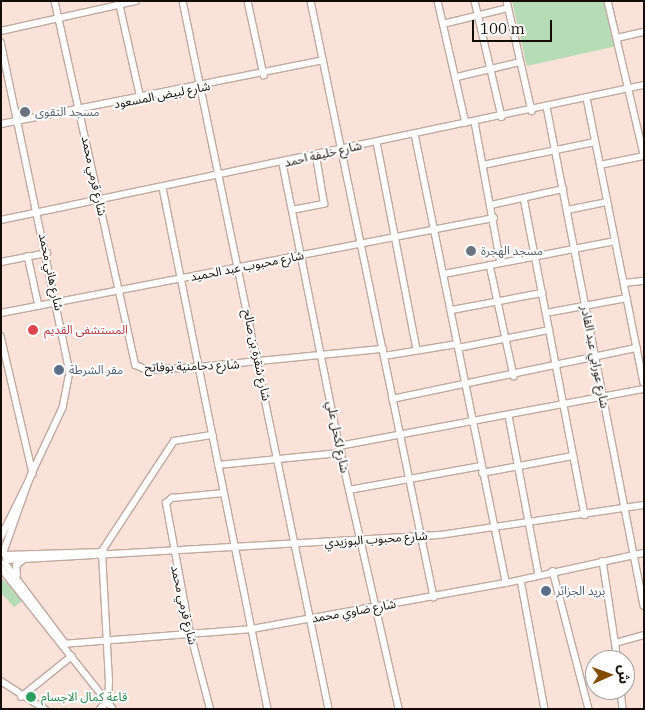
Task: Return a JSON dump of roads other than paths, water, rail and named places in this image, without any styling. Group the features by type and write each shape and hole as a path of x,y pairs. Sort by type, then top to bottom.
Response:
{"street":[{"name":"شارع قرمي محمد","path":"55,1 132,352"},
{"path":"1,31 119,3 136,1"},
{"name":"شارع شقرة بن صالح","path":"183,1 260,363 296,546 313,619 329,709"},
{"path":"248,1 264,75"},
{"path":"310,1 343,149 408,478 434,596"},
{"path":"438,1 457,77 466,123"},
{"path":"475,1 502,117"},
{"path":"600,165 644,155 608,1"},
{"path":"119,3 141,99"},
{"path":"443,24 508,5 532,110"},
{"path":"617,38 644,32"},
{"name":"شارع هاني محمد","path":"1,42 58,303 69,358 70,386 32,474 3,559"},
{"name":"شارع لبيض المسعود","path":"1,124 200,88 264,75 323,60"},
{"path":"457,77 520,62"},
{"name":"شارع خليفة احمد","path":"1,220 283,164 343,149 502,117 644,85"},
{"path":"586,98 644,382"},
{"name":"شارع عورابي عبد القادر","path":"548,107 594,357 644,606"},
{"path":"474,122 484,165 501,263"},
{"path":"415,134 436,229 482,473 506,583"},
{"path":"377,142 417,350"},
{"path":"484,165 595,142"},
{"path":"292,210 324,204 316,156"},
{"name":"شارع لكحل علي","path":"283,164 339,446 379,607 399,709"},
{"path":"163,188 268,709"},
{"path":"491,205 563,189"},
{"path":"524,198 562,406 585,515"},
{"path":"567,210 608,202"},
{"name":"شارع محبوب عبد الحميد","path":"1,313 494,218"},
{"path":"444,274 615,241"},
{"path":"1,262 47,253"},
{"path":"28,256 39,306"},
{"path":"490,265 514,376"},
{"path":"624,283 644,281"},
{"path":"452,310 542,293"},
{"path":"546,314 627,298"},
{"path":"384,356 417,350 458,346 549,330"},
{"path":"1,336 32,474 1,536"},
{"path":"392,399 466,386 637,348"},
{"name":"شارع دحامنية بوفاتح","path":"132,352 143,369 198,368 260,363 383,349"},
{"path":"339,446 473,423 644,390"},
{"path":"509,416 539,575"},
{"path":"100,709 108,701 103,553 174,441 212,435"},
{"path":"218,465 341,453"},
{"path":"482,473 573,456"},
{"path":"349,490 481,466"},
{"name":"شارع قرمي محمد","path":"210,709 190,633 172,549 167,500 224,492"},
{"name":"شارع محبوب البوزيدي","path":"103,553 172,549 235,549 362,541 529,524 644,505"},
{"path":"3,559 103,553"},
{"path":"3,559 103,553"},
{"name":"شارع ضاوي محمد","path":"64,644 105,638 252,629 506,583 553,571 644,553"},
{"path":"19,579 16,566 25,558"},
{"path":"3,559 72,656 113,709"},
{"path":"3,559 64,644"},
{"path":"604,561 617,650"},
{"path":"553,571 589,709"},
{"path":"521,580 545,709"},
{"path":"616,643 644,635"},
{"path":"21,697 72,656"},
{"path":"1,681 21,697 45,709"}],"place":[{"name":"مسجد التقوى","path":"25,112"},
{"name":"مسجد الهجرة","path":"471,251"},
{"name":"المستشفى القديم","path":"33,330"},
{"name":"مقر الشرطة","path":"59,370"},
{"name":"بريد الجزائر","path":"546,591"},
{"name":"قاعة كمال الاجسام","path":"31,697"}]}
